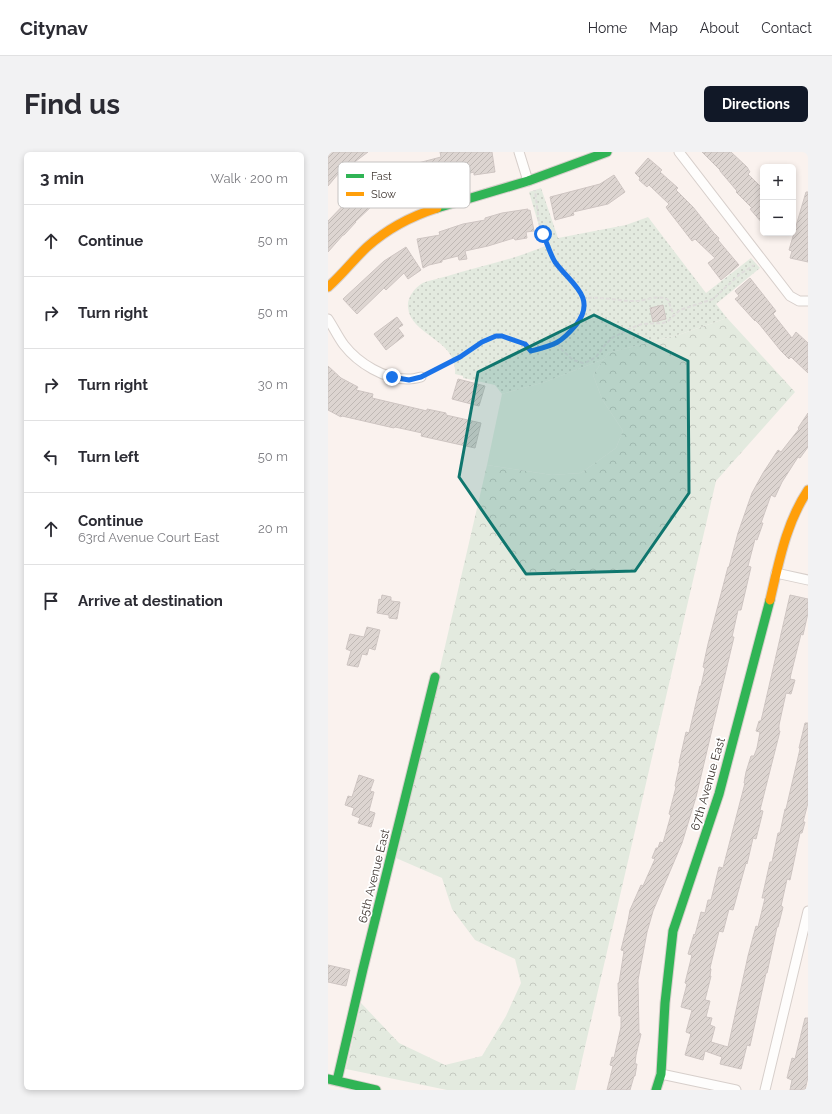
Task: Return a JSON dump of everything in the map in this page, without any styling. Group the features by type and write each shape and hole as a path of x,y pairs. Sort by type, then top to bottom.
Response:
{"street":[{"path":"519,152 530,180"},
{"path":"470,198 530,180 607,152"},
{"path":"679,152 790,296 804,301"},
{"path":"328,287 383,233 424,212 437,208"},
{"path":"328,319 345,346 367,365 378,372 392,377 409,380 421,377"},
{"name":"67th Avenue East","path":"656,1090 661,1074 665,1003 673,931 719,794 789,526 808,490"},
{"path":"776,573 808,580"},
{"name":"65th Avenue East","path":"333,1080 363,969 435,678"},
{"path":"765,1090 808,911"},
{"path":"661,1074 736,1090"},
{"path":"333,1080 376,1090"}],"path":[{"path":"421,377 460,357 482,342 496,336 502,336 525,344 531,351 558,343 569,333 580,319 584,307 582,299 577,288 554,260 539,223 536,198 530,180"},
{"path":"558,343 562,350 573,360 583,363 587,362 596,357 608,342 631,328 642,324 663,323 668,321 680,310 713,299 740,274 750,268 761,258"},
{"path":"582,299 608,298 637,301 663,298 668,300 674,316"}],"highlighted area":[{"path":"594,315 688,361 689,493 635,571 526,574 459,477 478,372"}],"green space":[{"path":"541,188 558,238 626,225 648,217 706,293 751,258 760,268 716,304 727,318 681,334 608,353 604,359 545,382 502,394 495,385 463,378 463,376 455,374 454,362 449,353 442,345 417,325 411,317 408,304 410,297 421,284 510,259 545,246 529,192"},
{"path":"727,318 795,392 716,481 575,1090 447,1090 346,1069 361,1003 399,1043 445,1065 482,1056 506,1016 521,983 515,959 475,940 452,909 442,878 396,858 487,465 552,475 581,473 616,448 623,431 602,399 593,375 608,353 681,334"},
{"path":"604,359 593,375 602,399 623,431 616,448 581,473 552,475 487,465 502,394 545,382"}],"building":[{"path":"328,152 368,152 355,162 338,162 338,174 328,186"},
{"path":"440,152 492,152 495,172 474,175 474,172 470,173 470,162 422,162 441,157"},
{"path":"702,152 731,152 747,167 750,172 748,174 760,186 760,221 750,209 752,208 736,192 737,191 720,170"},
{"path":"648,158 662,170 660,172 678,188 676,190 693,207 739,265 721,280 708,263 715,258 695,239 692,241 666,207 669,204 649,185 647,187 639,180 640,178 635,173"},
{"path":"614,175 625,192 608,204 573,212 574,215 555,220 550,197 600,184"},
{"path":"806,192 808,192 808,262 790,258 792,251 789,250 793,236 796,236 796,226"},
{"path":"341,208 370,208 328,252 328,221"},
{"path":"528,209 528,211 530,210 534,231 526,232 527,238 515,240 514,238 465,251 467,259 459,260 458,256 442,260 442,262 423,268 417,239 440,235 439,232 463,224 485,220 485,218 502,213"},
{"path":"406,247 421,270 408,279 404,273 386,290 384,288 357,314 343,299 384,261"},
{"path":"750,278 776,311 773,314 792,338 796,332 808,343 808,373 791,357 789,359 781,351 760,325 735,299 739,296 735,291"},
{"path":"663,305 666,319 653,322 650,308"},
{"path":"397,317 403,325 398,328 404,336 386,350 374,334"},
{"path":"328,366 341,378 358,387 356,390 373,394 372,398 427,411 427,409 446,413 446,415 481,423 475,448 421,436 422,433 341,417 328,410"},
{"path":"458,379 485,386 479,406 452,399"},
{"path":"808,413 808,447 800,458 798,457 782,482 775,497 771,495 761,523 763,523 757,540 755,539 748,566 751,567 741,610 738,610 732,637 734,637 696,797 682,843 653,911 647,932 638,980 639,1033 641,1034 636,1055 635,1064 637,1064 635,1076 630,1090 607,1090 613,1066 610,1065 612,1057 614,1058 621,1027 621,1016 619,1016 618,983 624,951 621,950 630,910 655,859 652,858 656,848 658,848 660,842 663,843 671,815 669,814 676,787 679,763 686,732 689,733 705,668 703,667 708,644 738,533 752,493 763,473 778,450 781,452 799,429 798,428"},
{"path":"382,595 391,597 391,601 400,602 397,619 389,618 389,615 377,613 379,599 381,600"},
{"path":"790,595 808,599 808,613 803,635 801,634 790,679 795,680 791,694 786,693 779,725 780,731 760,810 763,811 756,839 753,838 733,910 729,909 723,932 719,931 710,968 711,976 705,1000 710,1001 706,1017 712,1018 710,1025 715,1027 711,1042 728,1047 748,956 756,926 758,927 765,898 762,898 770,862 772,862 778,833 780,833 805,723 808,723 808,803 803,822 805,822 802,833 800,833 790,880 787,879 781,906 783,907 766,973 750,1046 747,1045 741,1069 720,1064 722,1057 705,1051 703,1060 685,1055 691,1034 686,1032 692,1010 681,1007 692,955 688,954 701,912 705,913 708,900 711,900 719,867 723,868 745,783 746,772 751,756 754,756 757,748 760,732 756,731 759,721 761,721"},
{"path":"367,627 380,630 375,650 369,648 367,655 362,654 358,667 347,665 351,651 346,649 350,634 364,637"},
{"path":"359,775 374,780 370,791 374,792 369,811 375,813 371,827 358,823 360,818 352,815 354,808 345,805 348,796 352,797"},
{"path":"328,965 350,970 346,986 328,982"},
{"path":"805,1018 808,1018 808,1077 805,1090 790,1090 792,1080 787,1078 792,1058 795,1059"}],"traffic: fast":[{"path":"470,198 528,181 607,152"},
{"path":"656,1090 661,1074 665,1003 673,931 719,794 770,600"},
{"path":"337,1081 435,677"},
{"path":"328,1079 376,1090"}],"traffic: slow":[{"path":"328,287 367,247 383,234 409,219 437,208"},
{"path":"770,600 784,543 794,516 808,490"}],"route":[{"path":"392,377 409,380 421,377 460,357 489,338 496,336 516,340 525,344 531,349 531,351 558,343 569,333 580,319 583,312 584,303 577,288 569,277 556,264 543,234"}]}
